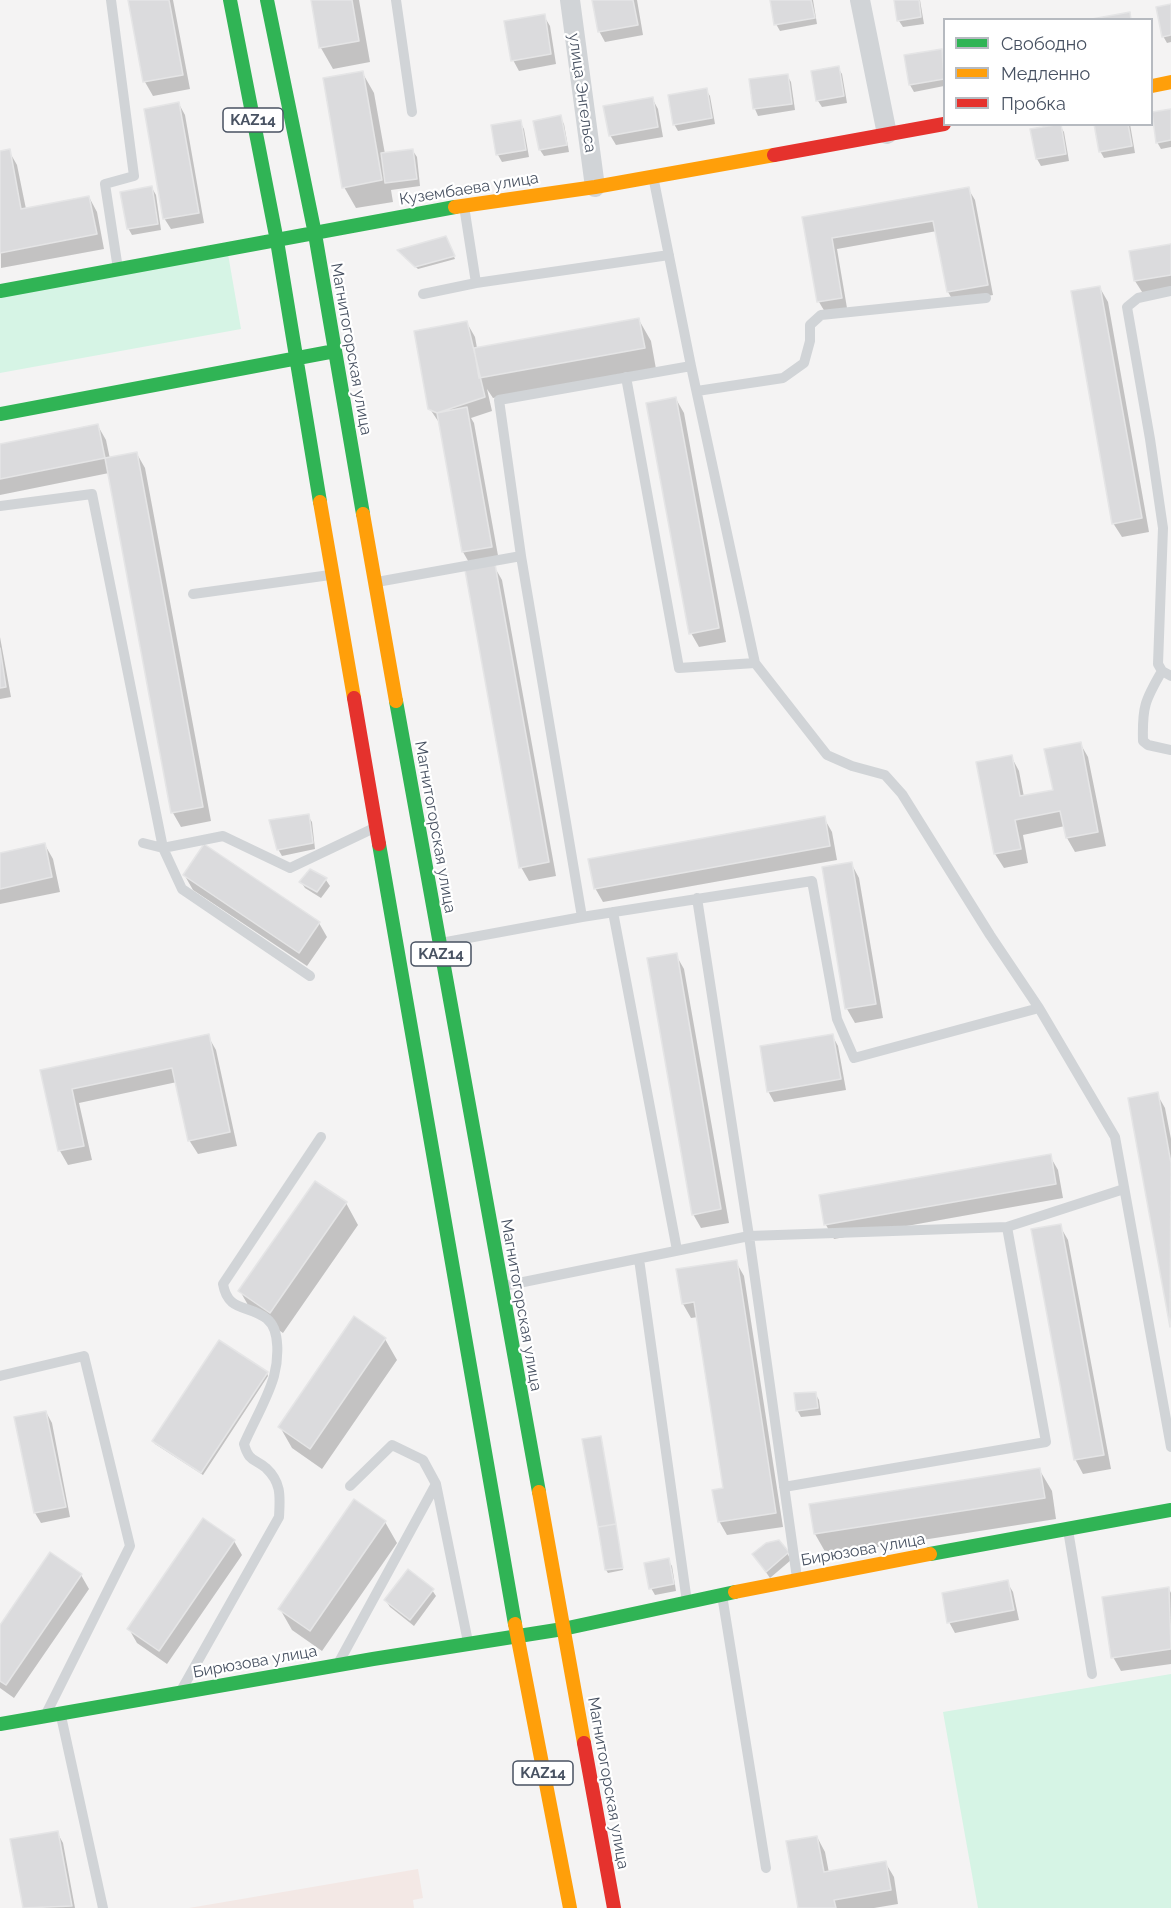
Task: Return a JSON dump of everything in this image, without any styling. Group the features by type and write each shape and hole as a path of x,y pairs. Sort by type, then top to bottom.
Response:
{"main road":[{"name":"KAZ14","path":"230,0 277,241 295,358 517,1638 570,1908"},
{"name":"Магнитогорская улица","path":"267,0 315,234 374,582 614,1908"},
{"path":"1153,86 1171,82"},
{"name":"Кузембаева улица","path":"0,291 464,205 595,187 943,124"},
{"path":"0,414 335,351"},
{"name":"Бирюзова улица","path":"0,1724 338,1665 517,1638 797,1579 1171,1510"}],"street":[{"name":"улица Энгельса","path":"570,0 595,187"},
{"path":"860,0 887,134"}],"lane":[{"path":"111,0 134,176 105,184 118,270"},
{"path":"396,0 412,112"},
{"path":"653,176 755,663 826,755 852,766 885,775 902,795 990,935 1040,1008 1115,1137 1171,1448"},
{"path":"464,205 476,283"},
{"path":"423,294 476,283 669,255"},
{"path":"1171,291 1138,298 1127,307 1167,527 1158,664 1166,674 1146,698 1142,715 1143,741 1148,746 1171,750"},
{"path":"697,391 783,378 804,363 810,341 810,325 821,315 986,298"},
{"path":"582,917 521,556 499,400 691,366"},
{"path":"626,377 679,668 755,663"},
{"path":"0,506 92,494 163,848 182,889 310,975"},
{"path":"374,582 521,556"},
{"path":"193,594 333,574"},
{"path":"143,843 163,848 223,836 290,868 377,827"},
{"path":"439,944 582,917 812,881 837,1019 854,1058 1040,1008"},
{"path":"697,898 749,1236 797,1579"},
{"path":"613,912 677,1250"},
{"path":"180,1692 279,1517 281,1490 266,1468 250,1459 244,1444 274,1377 277,1351 274,1330 267,1319 230,1302 224,1292 223,1284 321,1137"},
{"path":"501,1287 749,1236 1007,1227 1124,1189"},
{"path":"784,1487 1046,1442 1007,1227"},
{"path":"639,1258 687,1602"},
{"path":"0,1376 84,1356 130,1546 45,1715"},
{"path":"350,1486 392,1445 423,1460 436,1484 469,1645"},
{"path":"338,1665 436,1484"},
{"path":"1068,1529 1092,1674"},
{"path":"722,1595 766,1868"},
{"path":"60,1713 103,1908"}],"shaded area":[{"path":"418,1869 423,1898 413,1900 414,1908 189,1908"}],"green space":[{"path":"228,254 241,329 0,373 0,293"},
{"path":"1171,1674 1171,1908 978,1908 943,1712"}],"building":[{"path":"128,0 169,0 183,75 143,82"},
{"path":"311,0 352,0 359,41 319,48"},
{"path":"592,0 633,0 638,25 598,32"},
{"path":"770,0 811,0 815,18 774,25"},
{"path":"894,0 919,0 921,17 897,21"},
{"path":"1171,4 1171,35 1162,37 1156,7"},
{"path":"1130,12 1131,18 1097,18"},
{"path":"545,14 551,54 511,61 504,21"},
{"path":"942,49 943,79 909,85 904,55"},
{"path":"839,66 844,96 816,101 811,71"},
{"path":"363,71 382,180 342,188 323,78"},
{"path":"788,74 792,104 753,109 749,79"},
{"path":"707,88 712,118 673,125 668,95"},
{"path":"653,97 658,127 609,136 603,106"},
{"path":"179,102 199,213 163,219 144,109"},
{"path":"1171,109 1171,140 1156,143 1153,112"},
{"path":"561,115 567,145 539,150 533,121"},
{"path":"521,120 526,150 496,155 491,125"},
{"path":"1061,126 1066,154 1036,159 1030,129"},
{"path":"1094,126 1128,126 1132,146 1099,152"},
{"path":"10,149 21,209 89,196 97,234 0,253 0,151"},
{"path":"413,149 417,179 385,183 381,153"},
{"path":"152,186 158,224 127,229 120,192"},
{"path":"969,187 988,285 947,292 933,221 832,238 842,298 817,302 802,217"},
{"path":"446,236 455,256 415,267 397,250"},
{"path":"1171,244 1171,275 1134,281 1129,251"},
{"path":"1100,286 1142,518 1112,524 1071,291"},
{"path":"639,318 645,348 479,378 474,348"},
{"path":"467,321 485,397 437,413 428,409 414,331"},
{"path":"676,397 719,628 689,634 646,403"},
{"path":"467,407 492,547 462,552 437,413"},
{"path":"98,424 105,458 0,479 0,444"},
{"path":"137,452 203,807 171,813 105,458"},
{"path":"495,564 549,862 519,868 465,570"},
{"path":"0,648 6,687 0,688"},
{"path":"1081,742 1098,832 1066,838 1060,811 1015,820 1021,849 994,854 976,762 1012,755 1020,796 1053,790 1044,749"},
{"path":"309,814 313,843 277,850 269,820"},
{"path":"825,816 830,846 594,889 588,859"},
{"path":"45,843 52,877 0,889 0,853"},
{"path":"204,844 320,922 299,953 183,875"},
{"path":"852,862 876,1004 845,1009 822,867"},
{"path":"310,869 327,878 317,892 299,882"},
{"path":"677,953 721,1209 692,1215 647,958"},
{"path":"209,1034 230,1132 188,1141 172,1068 72,1089 84,1146 58,1151 40,1070"},
{"path":"833,1034 841,1079 767,1092 760,1046"},
{"path":"1158,1092 1171,1163 1170,1327 1128,1098"},
{"path":"1051,1154 1056,1184 824,1225 819,1195"},
{"path":"315,1181 347,1202 270,1313 238,1291"},
{"path":"1061,1224 1104,1455 1074,1460 1031,1229"},
{"path":"737,1260 776,1513 718,1522 712,1490 723,1488 694,1302 682,1304 676,1269"},
{"path":"354,1316 386,1338 310,1449 278,1427"},
{"path":"219,1340 268,1372 201,1473 152,1441"},
{"path":"816,1392 818,1408 796,1411 794,1393"},
{"path":"46,1411 66,1507 34,1513 14,1417"},
{"path":"601,1436 616,1524 598,1527 582,1439"},
{"path":"1040,1468 1045,1498 814,1534 809,1504"},
{"path":"354,1499 386,1521 310,1631 278,1609"},
{"path":"203,1518 235,1540 159,1651 127,1629"},
{"path":"616,1524 623,1568 605,1570 598,1527"},
{"path":"779,1540 789,1552 766,1572 752,1554 766,1543"},
{"path":"50,1552 82,1574 6,1685 0,1681 0,1625"},
{"path":"669,1558 674,1584 649,1589 644,1563"},
{"path":"408,1569 434,1589 410,1620 384,1600"},
{"path":"1008,1580 1014,1610 947,1623 942,1593"},
{"path":"1169,1587 1171,1649 1111,1658 1102,1597"},
{"path":"58,1831 72,1906 23,1908 10,1839"},
{"path":"817,1836 824,1872 886,1861 891,1890 834,1900 836,1908 798,1908 786,1841"}],"traffic: fast":[{"path":"230,0 277,241 320,502"},
{"path":"267,0 315,234 363,514"},
{"path":"0,291 455,207"},
{"path":"0,414 335,351"},
{"path":"396,701 539,1492"},
{"path":"379,844 515,1624"},
{"path":"930,1554 1171,1510"},
{"path":"0,1724 373,1659 563,1629 735,1592"}],"traffic: slow":[{"path":"1153,86 1171,82"},
{"path":"455,207 595,187 774,155"},
{"path":"320,502 354,698"},
{"path":"363,514 396,701"},
{"path":"539,1492 584,1743"},
{"path":"735,1592 930,1554"},
{"path":"515,1624 570,1908"}],"traffic: jam":[{"path":"774,155 943,124"},
{"path":"354,698 379,844"},
{"path":"584,1743 614,1908"}]}
